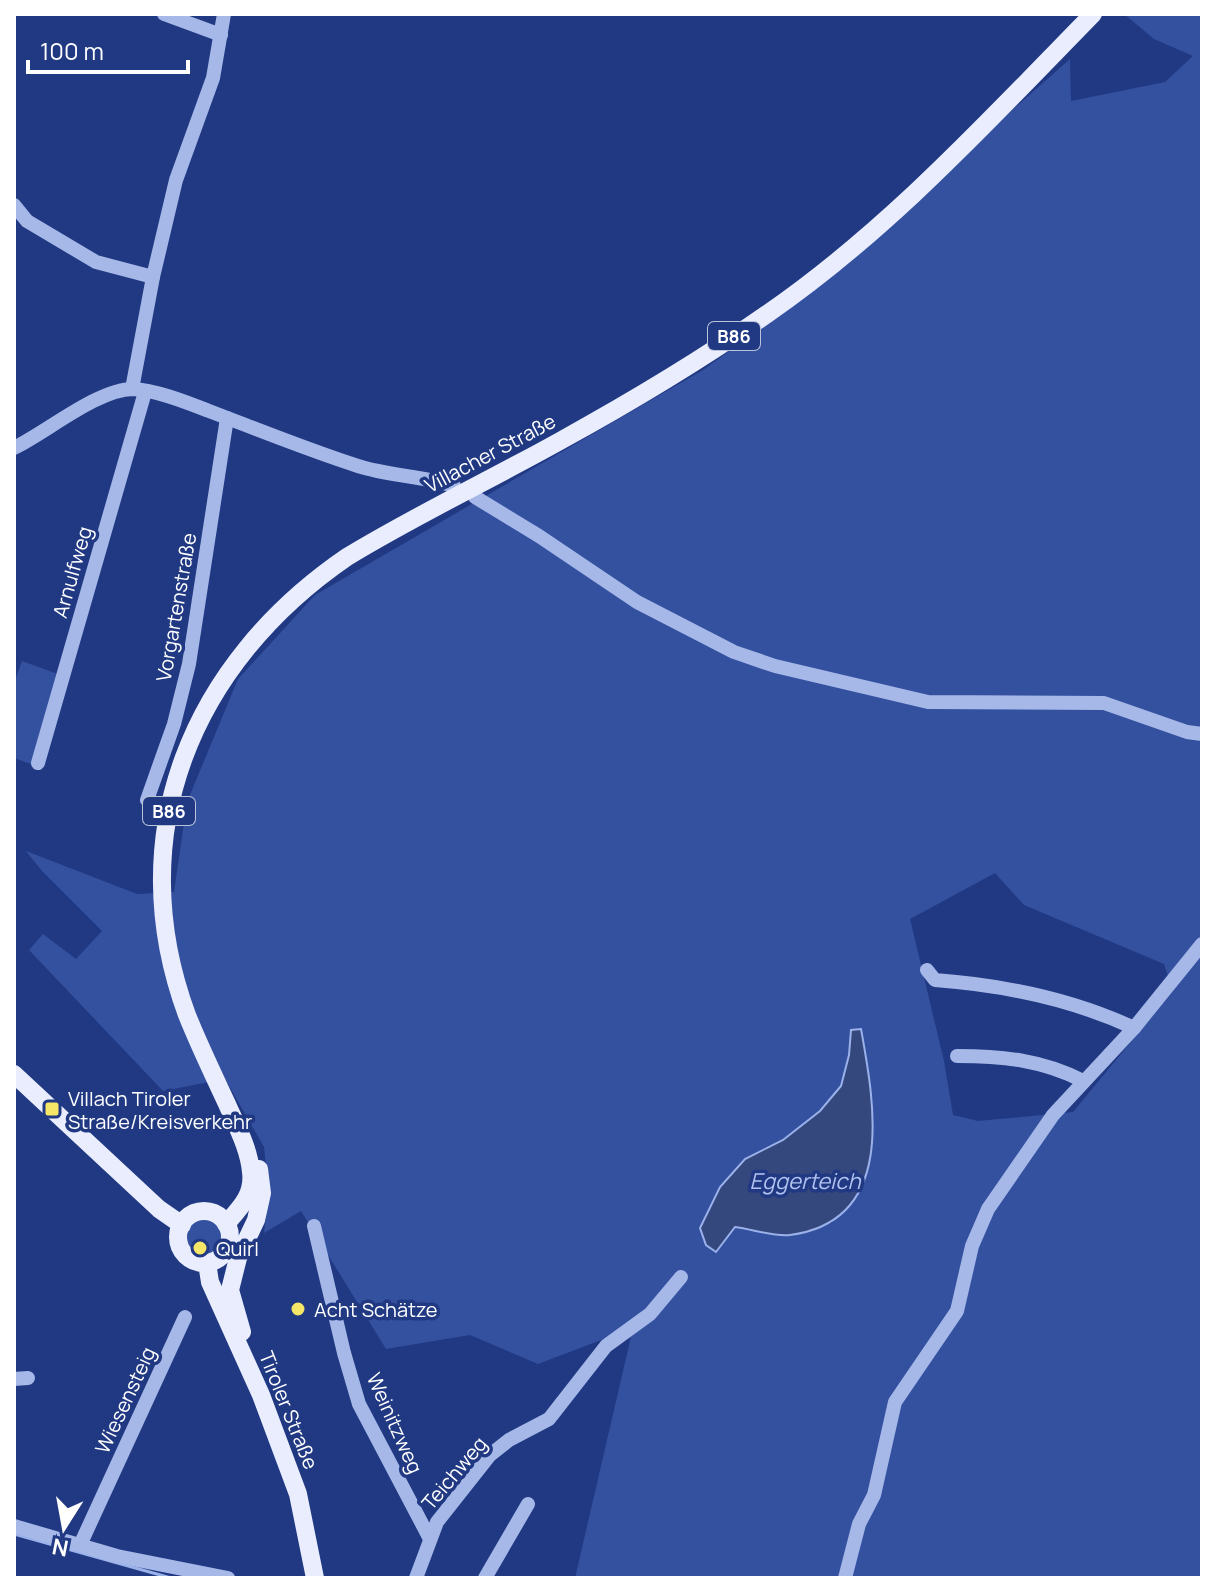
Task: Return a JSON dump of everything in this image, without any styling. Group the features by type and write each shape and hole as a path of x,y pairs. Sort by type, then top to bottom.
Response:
{"main road":[{"name":"Villacher Straße","path":"240,1133 187,1014 166,943 162,901 163,841 176,781 213,694 265,626 316,578 347,557 639,396 770,312 823,272 890,215 963,146 1093,14"},
{"path":"14,1074 159,1209 182,1225"},
{"name":"B86","path":"226,1224 243,1206 250,1190 252,1173 240,1133 249,1135 257,1151 262,1193 256,1220 238,1258 230,1290 246,1345 245,1358"},
{"path":"193,1214 215,1214 226,1224 230,1232 228,1247 220,1258 207,1263 193,1261 184,1253 179,1241 182,1225 193,1214"},
{"name":"Tiroler Straße","path":"207,1263 210,1282 245,1358 298,1494 315,1578"}],"street":[{"path":"164,14 221,35"},
{"name":"Arnulfweg","path":"38,763 138,390 153,277 176,180 213,78 224,14"},
{"path":"14,205 27,221 96,262 153,277"},
{"path":"14,448 96,399 138,390 185,402 307,450 366,469 454,486"},
{"name":"Vorgartenstraße","path":"147,800 174,724 189,664 227,418"},
{"path":"475,497 637,602 734,652 775,666 928,702 1104,703 1187,732 1202,734"},
{"path":"845,1578 859,1524 874,1495 895,1402 957,1311 972,1246 988,1209 1053,1115 1134,1028 1202,944"},
{"path":"927,970 935,980 994,986 1104,1014 1134,1028"},
{"path":"957,1056 999,1056 1058,1068 1083,1081"},
{"name":"Weinitzweg","path":"314,1226 359,1404 430,1539"},
{"name":"Teichweg","path":"416,1578 437,1522 490,1455 509,1440 549,1419 606,1346 650,1314 681,1277"},
{"name":"Wiesensteig","path":"81,1543 185,1317"},
{"path":"485,1578 528,1504"},
{"path":"14,1526 81,1543 117,1556 228,1578"}],"shaded area":[{"path":"1124,14 1202,14 1202,1578 575,1578 633,1328 538,1364 470,1335 386,1349 301,1211 264,1233 269,1192 264,1147 225,1079 163,1091 29,950 43,934 76,959 102,931 26,851 137,894 174,892 187,802 238,679 315,595 703,370 786,310 1070,59 1071,101 1165,82 1193,56 1154,39","holes":["995,873 1024,905 1164,964 1173,991 1073,1112 978,1121 953,1115 944,1061 910,919","861,1029 869,1075 872,1148 832,1223 788,1235 735,1227 745,1159 798,1129 823,1110 841,1086 846,1073 851,1030"]},
{"path":"22,661 58,674 31,764 14,758 14,683"},
{"path":"204,1216 219,1222 225,1237 219,1252 204,1258 189,1252 183,1237 189,1222"}],"water":[{"name":"Eggerteich","path":"861,1029 873,1124 863,1184 848,1208 824,1225 790,1235 735,1227 716,1252 706,1245 700,1228 720,1187 745,1159 783,1140 820,1111 841,1086 849,1055 851,1030"}],"waterway":[{"path":"14,1534 171,1578"}],"place":[{"name":"Villach Tiroler Straße/Kreisverkehr","path":"52,1109"},
{"name":"Quirl","path":"200,1248"},
{"name":"Acht Schätze","path":"298,1309"}]}
